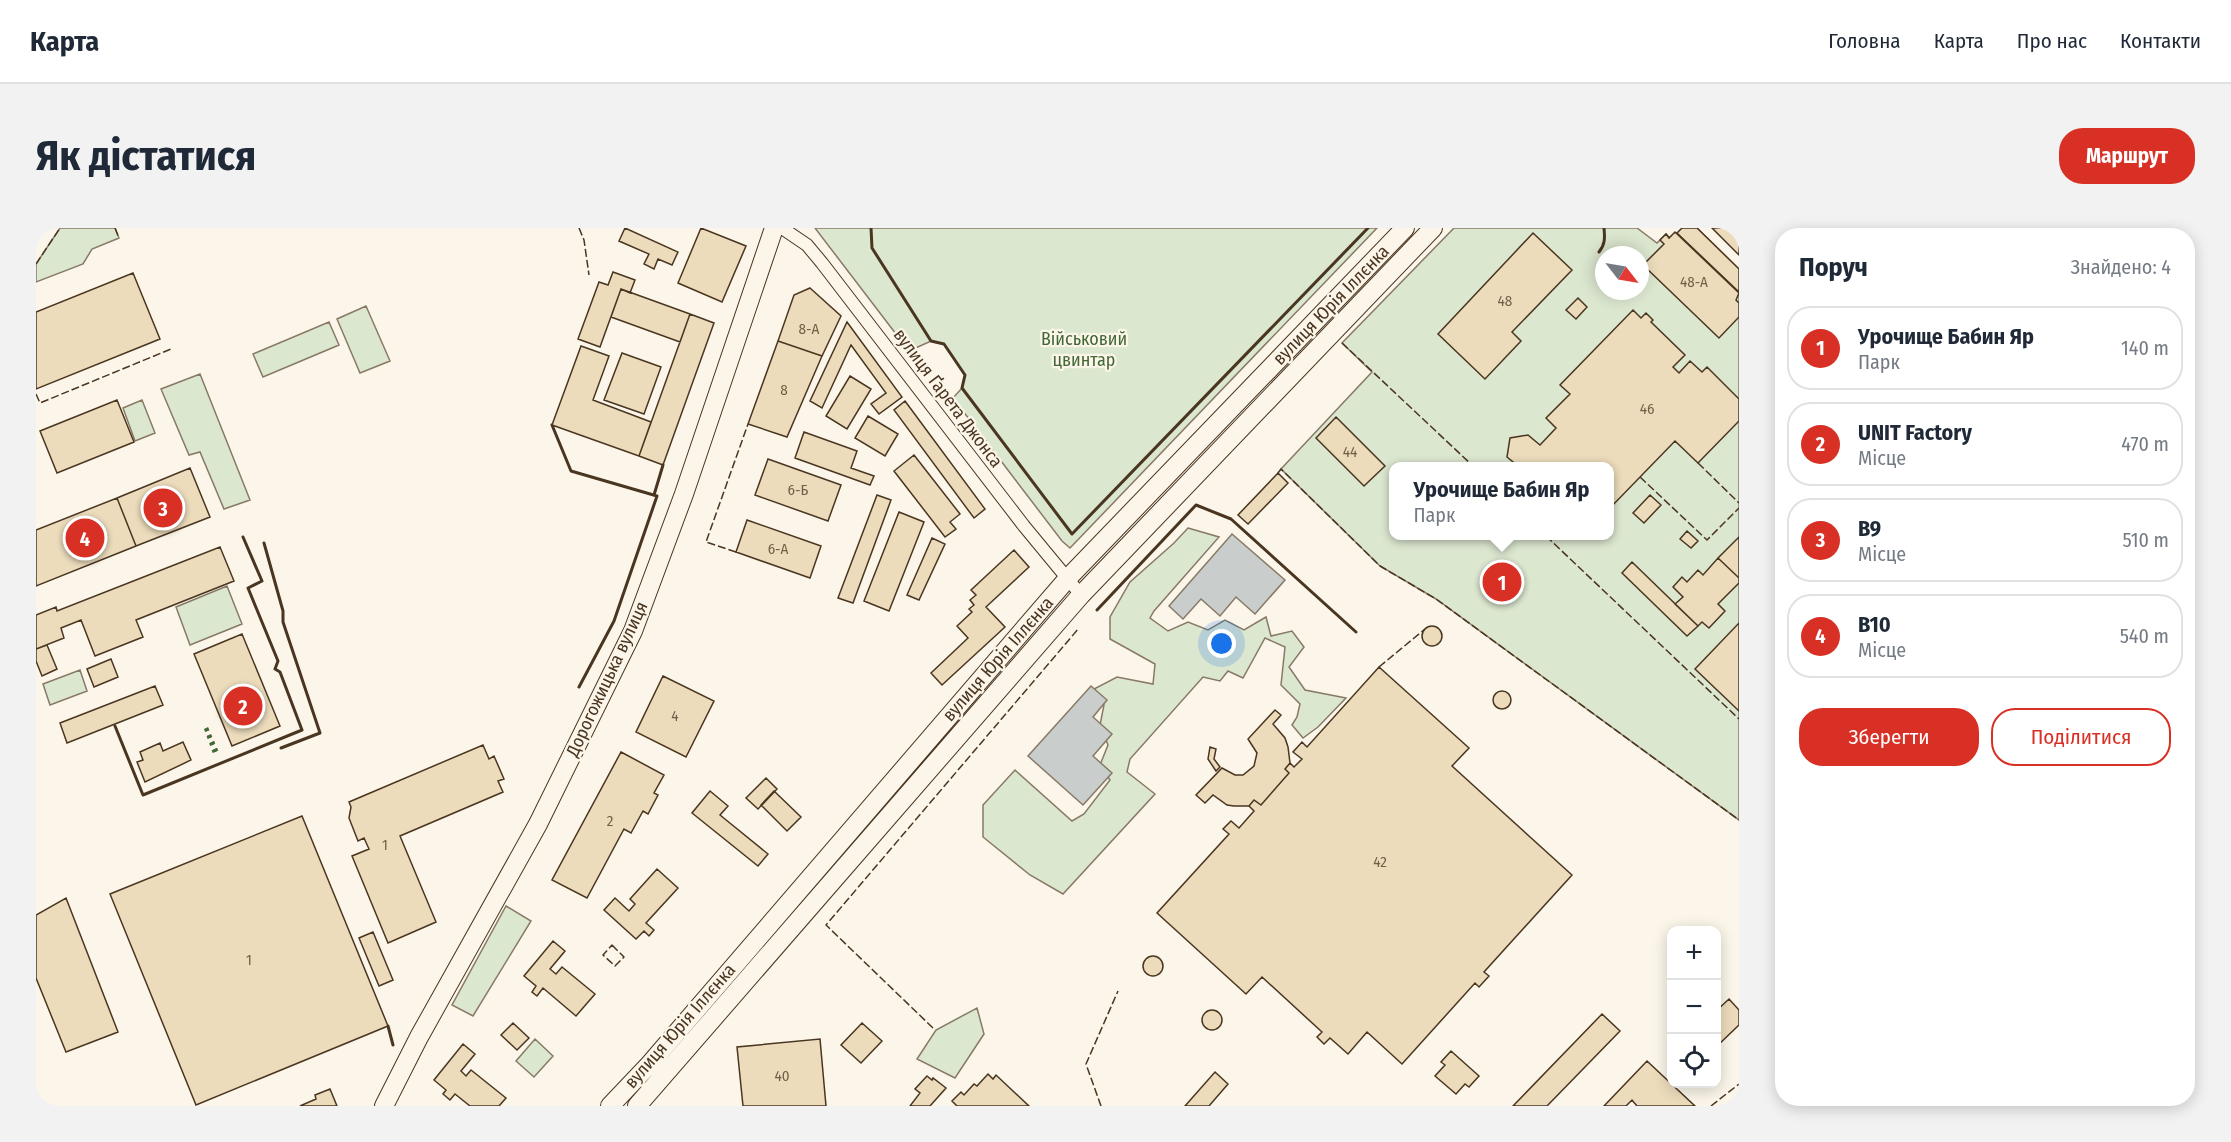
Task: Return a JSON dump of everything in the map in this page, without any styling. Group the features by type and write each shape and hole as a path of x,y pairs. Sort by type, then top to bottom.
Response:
{"main road":[{"name":"Дорогожицька вулиця","path":"384,1106 419,1037 538,824 633,631 684,494 774,228"},
{"name":"вулиця Юрія Іллєнка","path":"610,1106 648,1066 1068,578 1406,228"},
{"name":"вулиця Юрія Іллєнка","path":"637,1106 1081,596 1433,228"}],"street":[{"name":"вулиця Ґарета Джонса","path":"782,228 800,239 815,254 1024,526 1081,596"}],"green space":[{"path":"60,228 115,228 119,238 92,249 83,264 36,282 36,264"},
{"name":"Військовий цвинтар","path":"815,228 1377,228 1070,548 1062,541 953,398 962,388 965,375 944,344 931,341 909,351"},
{"path":"1454,228 1637,228 1657,243 1666,234 1670,238 1677,233 1697,228 1739,269 1739,820 1436,599 1380,566 1281,469 1372,372 1342,343"},
{"path":"366,306 390,361 360,373 337,319"},
{"path":"329,322 339,345 263,377 253,354"},
{"path":"200,374 250,500 224,509 200,452 189,455 161,389"},
{"path":"142,400 155,433 135,441 123,408"},
{"path":"1188,528 1219,537 1150,618 1168,631 1188,622 1208,630 1225,620 1244,630 1266,617 1271,636 1292,631 1304,647 1289,667 1305,690 1346,698 1318,727 1303,738 1292,725 1297,717 1300,704 1281,685 1285,647 1265,638 1243,678 1228,671 1220,681 1203,677 1130,759 1127,772 1155,794 1063,894 1030,875 983,837 983,805 1015,770 1072,821 1084,814 1110,780 1100,765 1108,745 1100,725 1104,705 1094,689 1117,677 1153,684 1155,664 1110,639 1110,617 1130,582"},
{"path":"227,586 242,624 190,645 176,607"},
{"path":"80,670 87,691 50,705 43,684"},
{"path":"506,906 531,921 473,1016 452,1005"},
{"path":"977,1008 984,1034 955,1078 917,1059 936,1030"},
{"path":"535,1039 553,1056 534,1077 516,1061"}],"shaded area":[{"path":"1232,534 1285,580 1255,614 1236,597 1220,616 1201,599 1183,619 1169,606"},
{"path":"1091,686 1107,700 1093,717 1112,734 1093,756 1112,773 1083,805 1028,756"}],"building":[{"path":"625,228 678,252 672,265 658,259 654,269 644,264 649,254 619,241"},
{"path":"701,228 746,246 722,302 678,283"},
{"path":"1682,228 1697,228 1739,269 1739,292 1677,233"},
{"path":"1712,228 1739,228 1739,255"},
{"path":"1675,232 1739,293 1736,300 1739,303 1739,317 1719,338 1649,271 1649,259 1664,244 1660,240 1666,234 1669,238"},
{"path":"1533,233 1572,270 1512,332 1521,341 1485,379 1438,334"},
{"path":"613,272 635,280 630,293 621,289 600,347 578,339 599,282 608,285"},
{"path":"133,273 160,339 36,389 36,312"},
{"path":"810,288 841,316 822,356 778,341 794,295"},
{"path":"621,289 690,314 680,342 611,317"},
{"path":"1578,298 1587,307 1576,319 1566,310"},
{"path":"1633,310 1641,318 1646,313 1653,320 1651,322 1685,355 1673,367 1679,373 1690,361 1702,372 1707,367 1739,399 1739,421 1698,463 1675,441 1614,504 1614,462 1513,462 1507,457 1510,438 1528,435 1540,445 1556,428 1546,418 1570,394 1560,385"},
{"path":"690,314 714,323 663,465 639,456"},
{"path":"847,322 902,397 879,414 871,404 886,393 851,345 822,408 810,401"},
{"path":"778,341 822,356 787,437 748,424"},
{"path":"581,346 609,356 593,400 651,422 639,456 552,425"},
{"path":"622,353 661,367 644,414 604,400"},
{"path":"850,376 871,389 847,429 826,416"},
{"path":"117,400 134,442 57,473 40,431"},
{"path":"905,401 985,509 974,518 894,410"},
{"path":"868,416 898,434 885,456 855,438"},
{"path":"1336,417 1385,466 1364,486 1316,438"},
{"path":"804,432 857,451 851,468 874,476 870,485 795,458"},
{"path":"914,455 960,514 950,522 956,529 945,537 894,471"},
{"path":"768,459 841,485 828,521 755,495"},
{"path":"190,468 210,517 136,546 117,498"},
{"path":"1278,473 1288,483 1248,524 1238,515"},
{"path":"877,495 891,500 853,603 838,598"},
{"path":"1650,495 1661,505 1644,523 1633,513"},
{"path":"117,498 136,546 36,586 36,530"},
{"path":"899,512 924,522 889,611 864,601"},
{"path":"747,520 821,546 810,578 736,552"},
{"path":"1687,531 1698,541 1691,548 1680,539"},
{"path":"1739,537 1739,578 1718,558"},
{"path":"932,538 945,544 919,600 907,595"},
{"path":"220,547 234,581 136,620 143,637 95,656 81,620 61,628 64,638 36,649 36,615 56,607 57,611"},
{"path":"1014,550 1029,567 986,607 1005,627 942,685 931,673 968,638 957,626 972,612 969,609 974,605 970,600 976,595 971,590"},
{"path":"1718,558 1739,578 1739,583 1718,604 1725,611 1709,628 1702,622 1698,626 1675,604 1683,597 1673,587 1682,577 1687,582 1698,570 1703,575"},
{"path":"1632,562 1698,626 1687,636 1622,573"},
{"path":"1739,623 1739,711 1695,669"},
{"path":"1432,626 1439,629 1442,636 1439,643 1432,646 1425,643 1422,636 1425,629"},
{"path":"242,634 280,726 232,746 194,654"},
{"path":"47,645 57,669 42,676 36,661 36,649"},
{"path":"111,659 118,677 94,687 87,669"},
{"path":"1379,667 1469,748 1452,766 1572,875 1484,972 1489,976 1479,987 1475,983 1402,1064 1367,1032 1348,1054 1330,1038 1324,1044 1317,1037 1322,1032 1262,977 1246,994 1157,913 1229,834 1223,829 1231,821 1239,828 1254,811 1249,806 1254,800 1261,805 1289,773 1285,769 1290,763 1294,767 1302,759 1293,752 1302,742 1307,747"},
{"path":"663,676 714,701 686,757 636,732"},
{"path":"155,686 163,705 67,743 60,723"},
{"path":"1498,691 1506,691 1511,696 1509,707 1498,709 1493,704 1493,696"},
{"path":"1275,710 1281,715 1273,724 1285,738 1288,747 1290,763 1285,769 1289,773 1261,805 1254,800 1249,806 1227,805 1213,795 1205,803 1196,795 1222,768 1235,775 1243,775 1254,766 1257,753 1248,739"},
{"path":"183,742 191,760 145,782 137,762 143,760 140,752 160,743 163,751"},
{"path":"483,745 489,759 494,756 504,779 498,781 503,792 400,836 436,922 388,943 352,856 369,849 364,838 358,841 349,818 351,807 349,802"},
{"path":"1210,747 1216,749 1214,759 1220,767 1216,771 1208,759"},
{"path":"621,752 664,775 654,793 658,795 648,814 643,811 631,833 624,829 587,898 552,880"},
{"path":"766,778 777,789 758,809 746,798"},
{"path":"710,791 728,806 720,815 768,854 758,866 692,813"},
{"path":"774,791 801,817 787,831 761,805"},
{"path":"302,816 388,1026 196,1105 110,894"},
{"path":"657,869 678,888 646,923 654,930 649,936 644,931 636,939 604,910 615,898 629,911 635,904 630,899"},
{"path":"66,898 118,1032 66,1052 36,978 36,915"},
{"path":"373,932 393,980 379,986 359,938"},
{"path":"553,941 565,951 550,969 556,974 562,967 595,994 576,1016 543,988 537,996 532,992 536,986 524,976"},
{"path":"1153,956 1160,959 1163,966 1160,973 1153,976 1146,973 1143,966 1146,959"},
{"path":"1729,999 1739,1010 1739,1025 1721,1042 1721,1034 1721,1006"},
{"path":"1212,1010 1219,1013 1222,1020 1219,1027 1212,1030 1205,1027 1202,1020 1205,1013"},
{"path":"1602,1014 1620,1031 1547,1106 1513,1106"},
{"path":"513,1023 529,1038 517,1050 501,1035"},
{"path":"862,1023 882,1041 861,1063 841,1045"},
{"path":"820,1039 826,1106 743,1106 737,1047"},
{"path":"463,1044 475,1054 461,1071 466,1076 471,1070 506,1098 499,1106 470,1106 455,1094 450,1100 443,1094 446,1090 434,1080"},
{"path":"1451,1051 1479,1076 1469,1087 1465,1084 1456,1094 1435,1076 1445,1065 1441,1062"},
{"path":"1647,1061 1667,1080 1667,1088 1676,1088 1695,1106 1637,1106 1632,1100 1626,1106 1604,1106"},
{"path":"1215,1072 1228,1084 1209,1106 1185,1106"},
{"path":"988,1074 993,1079 996,1075 1029,1106 957,1106 952,1101 961,1092 964,1095 974,1084 977,1086"},
{"path":"927,1076 946,1088 930,1106 910,1106 920,1093 915,1089"},
{"path":"330,1089 337,1106 300,1106 316,1099 315,1095"}],"hedge":[{"path":"206,728 217,753 215,753 206,728"}],"fence":[{"path":"36,264 60,228"},
{"path":"115,228 119,238"},
{"path":"579,228 584,240 589,275"},
{"path":"1342,343 1469,462"},
{"path":"36,394 40,403 171,349"},
{"path":"736,552 706,542 748,424"},
{"path":"1698,463 1739,503"},
{"path":"1278,473 1281,469 1380,566 1436,599 1739,820"},
{"path":"1640,477 1707,540 1739,508"},
{"path":"1550,540 1739,719"},
{"path":"933,1028 826,925 1079,628"},
{"path":"1379,667 1425,629"},
{"path":"612,945 624,957 615,966 603,955 612,945"},
{"path":"1101,1106 1086,1064 1118,991"},
{"path":"1711,1106 1739,1084"}],"wall":[{"path":"871,228 872,248 931,341 944,344 965,375 962,388 1072,534 1368,228"},
{"path":"1602,246 1604,228"},
{"path":"552,425 571,471 657,496 614,621 579,687"},
{"path":"654,495 663,465"},
{"path":"1097,610 1196,505 1231,519 1356,632"},
{"path":"115,726 143,795 302,730 280,672 275,669 278,661 248,588 262,581 243,537"},
{"path":"264,543 283,611 283,622 320,733 281,748"},
{"path":"388,1026 393,1045"}],"place":[{"name":"B9","path":"163,508"},
{"name":"B10","path":"85,538"},
{"name":"Урочище Бабин Яр","path":"1502,582"},
{"name":"UNIT Factory","path":"243,706"}]}
